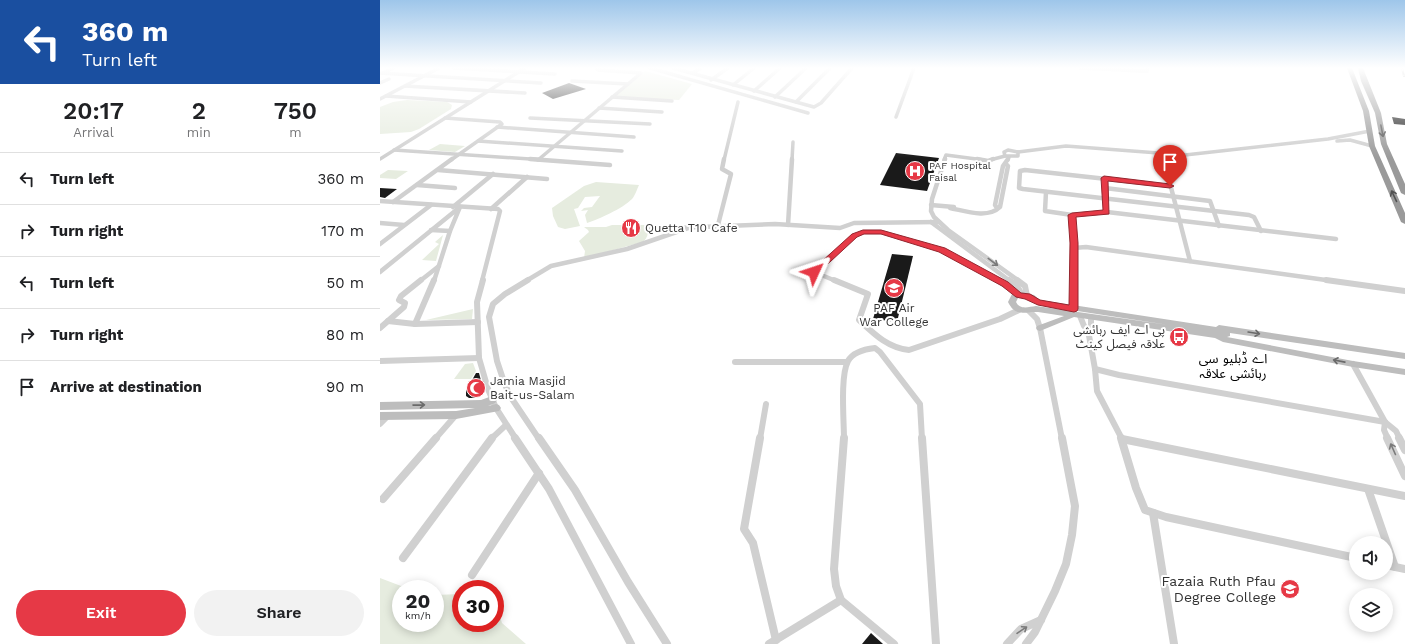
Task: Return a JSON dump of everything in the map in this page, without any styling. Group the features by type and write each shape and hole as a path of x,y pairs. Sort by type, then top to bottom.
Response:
{"highway":[{"path":"1354,98 1366,111"},
{"path":"1360,98 1366,111 1372,146 1405,222"},
{"path":"1371,98 1378,113 1384,144 1405,193"}],"street":[{"path":"415,98 471,102"},
{"path":"380,159 477,98"},
{"path":"538,160 611,98"},
{"path":"628,98 672,101"},
{"path":"756,98 808,113"},
{"path":"779,98 814,107 821,104 826,98"},
{"path":"796,102 800,98"},
{"path":"896,117 903,98"},
{"path":"718,225 731,174 722,169 738,102"},
{"path":"599,108 662,112"},
{"path":"393,202 502,124 500,122 445,118"},
{"path":"530,118 650,124"},
{"path":"496,127 634,137"},
{"path":"931,205 955,210 990,213 996,211 1000,207 1008,166 1006,164 1007,156 1004,154 1005,151 1012,150 1018,152 1032,150 1036,152 1067,149 1190,158 1370,131"},
{"path":"1338,137 1343,140"},
{"path":"1324,139 1328,142"},
{"path":"1232,151 1343,140 1372,146"},
{"path":"478,141 622,151"},
{"path":"788,225 793,142"},
{"path":"394,150 610,165"},
{"path":"1018,152 1019,154 1016,157 1007,156 988,161 946,155 932,196 931,211 937,224 1017,286 1023,295"},
{"path":"1160,166 1166,168 1190,261"},
{"path":"438,170 547,179"},
{"path":"1170,186 1025,170 1020,171 1018,185 1019,188 1046,192 1106,200 1215,211 1254,217 1261,231"},
{"path":"453,206 493,174"},
{"path":"491,209 527,177"},
{"path":"1104,178 1107,212"},
{"path":"417,185 455,188"},
{"path":"1105,188 1210,201 1220,226"},
{"path":"1046,192 1045,212 1072,215 1107,212 1181,222 1336,239"},
{"path":"380,201 498,209 500,211 478,302 479,358 494,404 506,425 549,489 632,644"},
{"path":"380,244 431,205"},
{"path":"380,272 460,207"},
{"path":"415,324 439,265 450,231 460,207"},
{"path":"1072,215 1076,313 1088,330 1095,369 1097,391 1122,439 1145,510 1166,517 1349,556"},
{"path":"651,229 691,228 718,225 788,225 840,228 854,223 930,222 944,227 1025,286 1028,292 1013,298 1012,302 1018,310"},
{"path":"380,223 404,225"},
{"path":"846,226 937,224"},
{"path":"667,644 628,582 575,490 512,399 505,385 497,361 489,317 493,304 505,294 551,266 627,249 691,228"},
{"path":"431,230 450,231"},
{"path":"1117,318 1091,318 1076,313 1038,302 942,250 881,232 863,232 855,236 814,272 868,294 859,320 891,346 900,350 909,350 1000,319 1018,310 1029,311 1036,309 1076,313 1117,318 1217,333 1222,339 1405,372"},
{"path":"1074,248 1086,247 1405,291"},
{"path":"380,328 404,307 405,303 399,300 401,296 439,265"},
{"path":"1026,644 1054,597 1067,563 1074,529 1075,506 1040,328 1037,319 1029,311"},
{"path":"1040,328 1076,313"},
{"path":"1088,330 1091,326 1091,318"},
{"path":"388,322 415,324 478,322"},
{"path":"1217,333 1219,327 1405,356"},
{"path":"894,644 840,600 836,586 834,569 844,430 843,396 847,362 852,357 866,349 875,348 880,352 920,404 936,644"},
{"path":"380,361 479,358"},
{"path":"735,362 847,362"},
{"path":"1354,364 1385,422 1396,431 1405,450"},
{"path":"1095,369 1119,375 1385,422"},
{"path":"380,406 494,404"},
{"path":"380,424 384,416 456,415 494,404"},
{"path":"766,404 744,529 753,543 772,642 840,600"},
{"path":"383,499 456,415"},
{"path":"1385,422 1384,430 1405,476"},
{"path":"403,558 494,436 506,425"},
{"path":"1122,439 1150,446 1405,496"},
{"path":"472,575 538,473"},
{"path":"1368,489 1395,567 1405,569"},
{"path":"1153,513 1174,644"},
{"path":"1006,644 1021,629 1041,620"}],"shaded area":[{"path":"636,98 681,98 679,100"},
{"path":"407,100 447,102 452,105 451,109 419,129 411,132 380,134 380,107 393,102"},
{"path":"440,144 465,146 455,152 429,150"},
{"path":"388,170 408,171 396,179 380,178 380,175"},
{"path":"596,182 639,185 633,198 628,203 598,219 587,223 585,215 588,210 581,211 584,208 592,207 600,196 585,197 578,208 574,209 580,226 565,229 558,227 553,216 552,208 584,186"},
{"path":"612,225 648,225 648,234 643,242 584,258 585,251 579,241 589,232 584,227 606,227"},
{"path":"443,235 436,261 422,260 439,244 435,242"},
{"path":"473,309 472,319 426,320"},
{"path":"473,363 476,371 471,379 454,379 465,364"},
{"path":"380,578 392,583 392,632 444,632 444,595 452,594 452,632 504,632 504,625 526,644 380,644"}],"building":[{"path":"1392,117 1405,119 1405,125 1394,124"},
{"path":"896,153 939,158 927,191 880,185"},
{"path":"380,188 397,189 385,198 380,197"},
{"name":"PAF Air War College","path":"892,254 913,256 897,322 873,319"},
{"name":"Jamia Masjid Bait-us-Salam","path":"476,373 479,373 484,392 475,398 469,398 466,396 466,391"},
{"path":"871,633 883,644 862,644"}],"place":[{"name":"PAF Hospital Faisal","path":"915,171"},
{"name":"Quetta T10 Cafe","path":"631,228"},
{"name":"PAF Air War College","path":"894,288"},
{"name":"پی اے ایف رہائشی علاقہ فیصل کینٹ","path":"1179,337"},
{"name":"Jamia Masjid Bait-us-Salam","path":"476,388"},
{"name":"Fazaia Ruth Pfau Degree College","path":"1290,589"}],"district":[{"name":"اے ڈبلیو سی رہائشی علاقہ","path":"1233,366"}],"route":[{"path":"814,272 855,236 863,232 881,232 896,235 924,246 942,250 1005,284 1019,295 1031,297 1038,302 1074,309 1074,243 1072,215 1107,212 1104,178 1170,186"}]}
